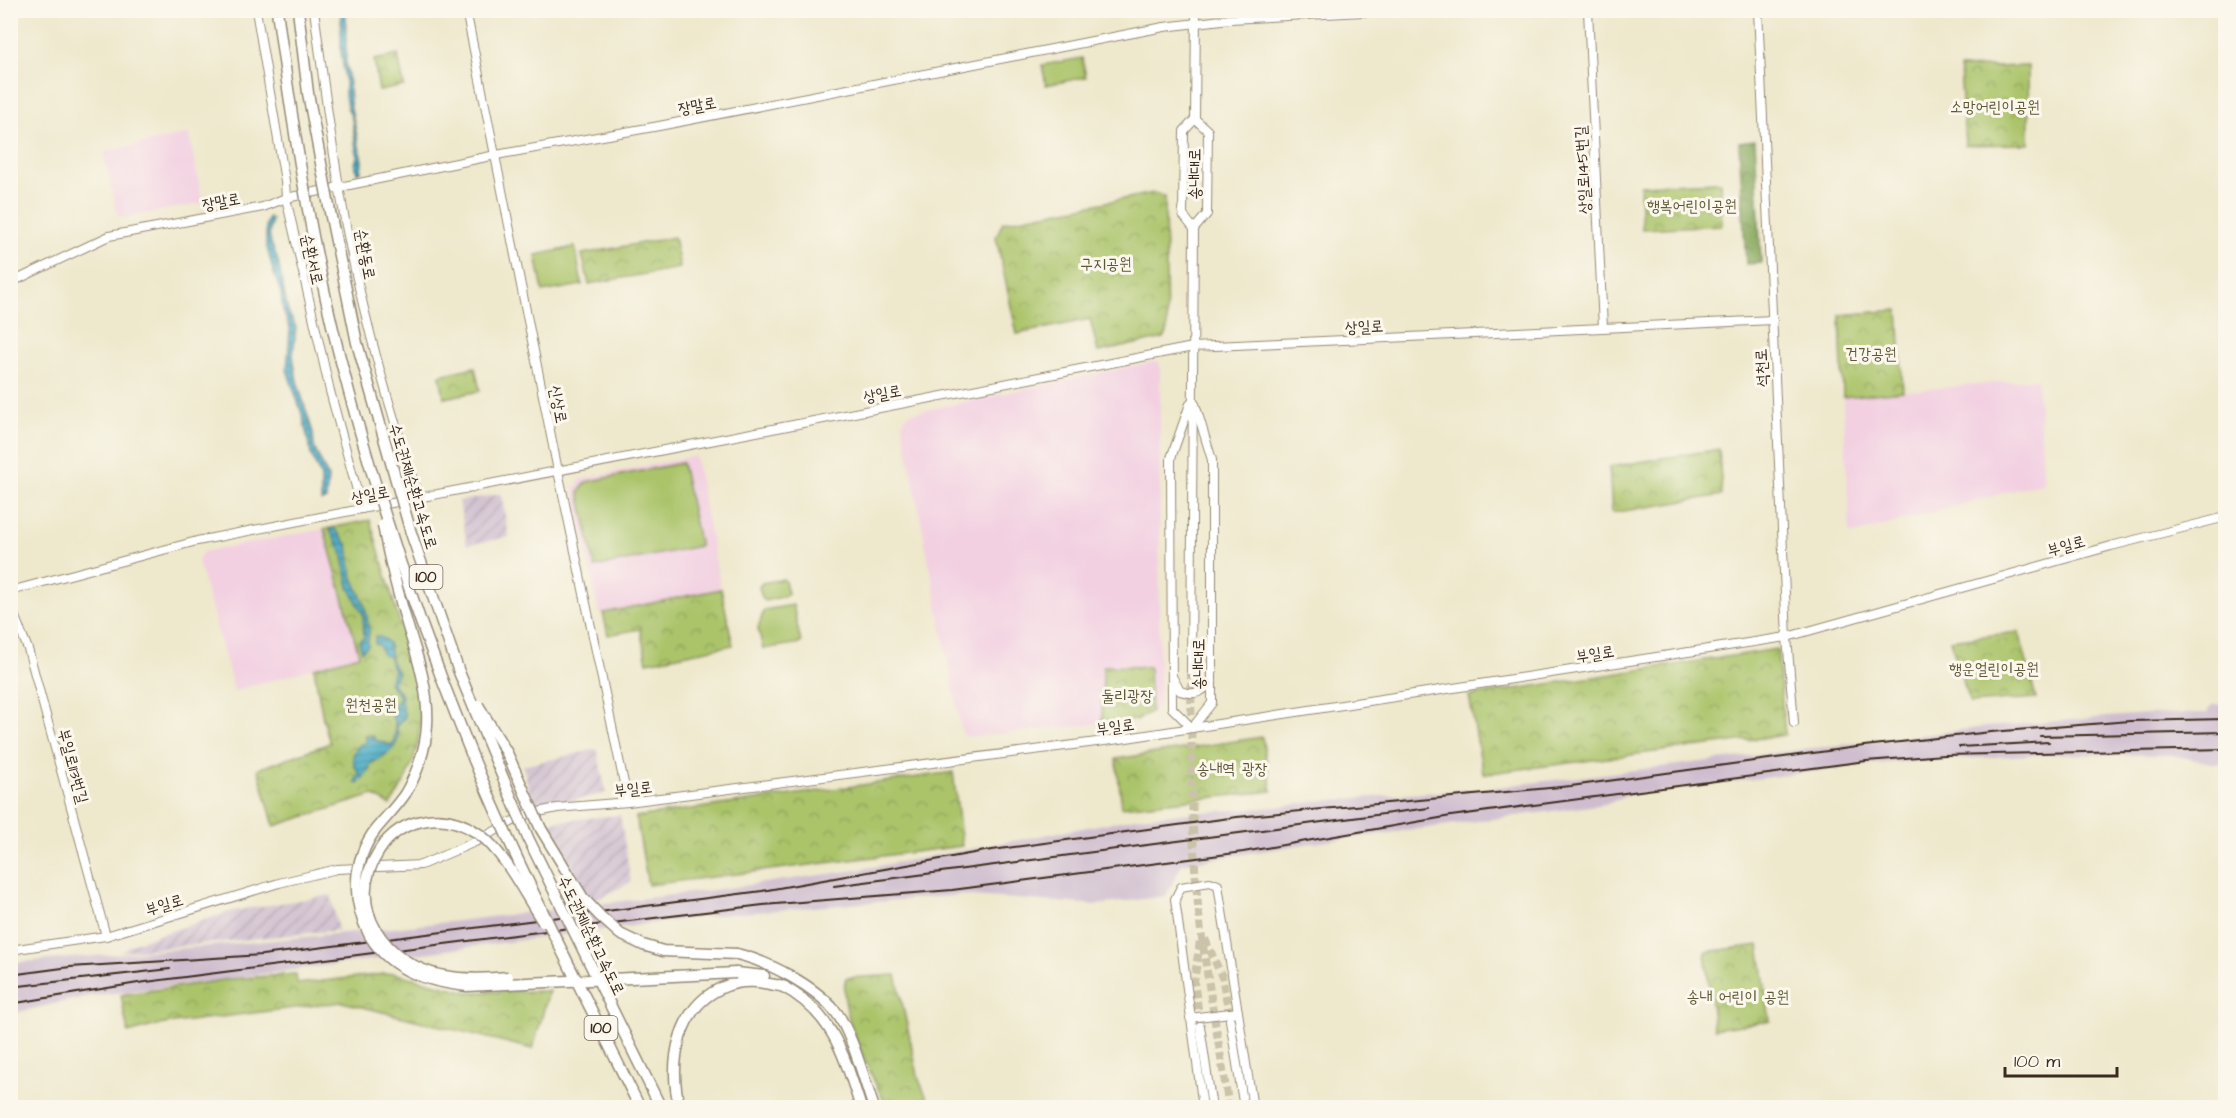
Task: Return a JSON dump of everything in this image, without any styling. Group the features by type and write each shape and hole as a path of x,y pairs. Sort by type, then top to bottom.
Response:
{"highway":[{"name":"수도권제1순환고속도로","path":"278,10 288,95 309,217 338,348 377,492 433,657 468,746 562,949 640,1107"},
{"name":"수도권제1순환고속도로","path":"298,10 308,93 357,344 411,533 459,672 528,838 661,1107"},
{"path":"377,492 389,562 424,683 428,724 425,744 415,775 390,814 368,842 359,863 356,882 357,902 364,924 374,941 387,957 401,968 420,977 467,986 738,969"},
{"path":"459,672 507,753 541,829 583,898 620,934 643,945 738,969 756,981 789,983 832,1030 842,1050 861,1107"},
{"path":"562,949 497,852 479,834 458,822 437,819 416,822 397,830 383,844 372,861 367,876 366,903 377,933 401,958 421,969 444,976 470,979 764,969 820,998 837,1013 853,1046 874,1107"},
{"path":"680,1107 676,1094 675,1057 685,1023 695,1008 725,986 738,969"}],"street":[{"name":"순환서로","path":"256,10 286,198 323,360 362,509"},
{"name":"순환동로","path":"314,10 339,188 360,290 386,398 419,498"},
{"name":"신상로","path":"466,10 558,471 628,802"},
{"name":"송내대로","path":"1191,671 1194,229 1183,215 1184,131 1195,119 1196,10"},
{"name":"장말로","path":"10,283 109,236 263,207 286,198 496,155 659,126 1164,27 1230,19 1402,10"},
{"name":"상일로145번길","path":"1588,10 1603,328"},
{"name":"석천로","path":"1758,10 1787,637 1794,723"},
{"name":"송내대로","path":"1194,229 1207,214 1208,131 1195,119"},
{"name":"상일로","path":"10,591 197,541 1193,347 1773,320"},
{"name":"송내대로","path":"1193,397 1212,460 1212,703 1192,729 1172,708 1171,458 1193,397"},
{"name":"부일로","path":"10,950 106,936 279,883 337,869 421,865 475,842 524,815 557,808 628,802 1192,729 1787,637 2111,546 2226,517"},
{"name":"부일로113번길","path":"10,605 28,649 106,936"},
{"path":"1172,676 1180,691 1190,694 1202,692 1212,681"},
{"path":"1203,1107 1175,899 1181,887 1210,882 1218,885 1253,1107"},
{"path":"1190,1018 1238,1012"},
{"path":"1230,1020 1244,1107"},
{"path":"1200,1026 1212,1107"}],"shaded area":[{"path":"189,134 203,203 123,218 117,215 104,152"},
{"path":"1156,361 1160,363 1159,706 1137,720 967,737 962,733 902,423 908,414"},
{"path":"2037,379 2044,482 1850,535 1843,397"},
{"path":"695,456 721,589 599,613 574,489 581,479"},
{"path":"501,494 509,537 467,545 459,501"},
{"path":"324,529 359,655 234,691 198,560 203,552"},
{"path":"2225,704 2225,764 2172,755 2051,754 1870,764 1624,796 1605,804 1305,844 1182,864 1166,896 1097,905 960,895 717,915 84,997 11,1014 11,963 267,941 458,921 713,890 857,870 1147,816 1489,788 1986,727 2145,714 2207,713 2212,705"},
{"path":"597,749 606,793 533,809 523,766"},
{"path":"620,815 631,882 592,902 547,822"},
{"path":"331,895 338,930 120,952 134,943 232,911"}],"green space":[{"path":"398,55 404,86 379,91 374,60"},
{"path":"1082,58 1086,77 1046,85 1042,65"},
{"name":"소망어린이공원","path":"2028,66 2029,144 1965,145 1960,68"},
{"path":"1755,140 1761,263 1746,264 1739,142"},
{"name":"행복어린이공원","path":"1720,182 1722,225 1642,229 1640,185"},
{"name":"구지공원","path":"1154,193 1165,197 1167,333 1164,338 1098,352 1090,319 1017,334 996,237 1003,222"},
{"path":"674,237 680,268 589,284 582,254"},
{"path":"575,247 582,285 543,292 536,255"},
{"name":"건강공원","path":"1898,310 1903,391 1843,397 1840,315"},
{"path":"475,367 480,391 444,398 440,375"},
{"path":"1719,449 1722,495 1612,513 1609,467"},
{"path":"682,463 700,546 595,567 579,492 586,482"},
{"name":"원천공원","path":"370,520 419,689 419,736 412,764 390,805 373,795 274,826 258,769 330,743 323,719 314,668 359,655 324,529"},
{"path":"783,579 788,593 785,596 765,601 759,587 762,583"},
{"path":"721,589 733,645 647,662 640,629 608,635 603,613"},
{"path":"793,605 801,643 763,649 758,628 764,610"},
{"name":"행운얼린이공원","path":"2019,632 2036,698 1970,703 1950,640"},
{"path":"1777,649 1785,735 1483,774 1469,696"},
{"name":"둘리광장","path":"1103,666 1149,667 1151,711 1137,720 1102,723"},
{"name":"송내역 광장","path":"1262,737 1272,791 1122,807 1116,759"},
{"path":"953,772 962,846 648,885 636,817"},
{"name":"송내 어린이 공원","path":"1759,945 1770,1021 1714,1029 1705,952"},
{"path":"393,973 468,992 549,991 533,1049 342,1002 157,1025 128,1033 121,995 231,979 296,974 297,984"},
{"path":"896,975 919,1080 931,1107 887,1107 865,1061 846,1007 844,991 846,978"}],"water":[{"path":"341,11 346,11 346,65 350,103 362,161 361,171 357,173 352,118 345,95 341,52"},
{"path":"269,217 272,219 269,234 271,243 278,261 288,312 296,327 293,355 297,381 313,433 314,447 328,477 326,500 321,501 321,477 311,455 303,417 287,370 290,328 283,311 281,292 266,244 266,225"},
{"path":"329,529 335,529 348,545 352,575 365,606 369,629 368,646 362,651 359,641 364,638 363,614 349,587 342,552"},
{"path":"375,636 388,643 393,665 398,673 392,683 402,695 401,702 405,717 396,726 397,740 392,750 369,765 370,768 358,784 355,782 359,773 354,765 353,755 359,745 366,743 366,736 374,736 373,739 391,745 395,740 395,721 392,718 397,710 393,708 400,697 389,683 394,670 390,664 390,657 383,655 379,645 375,644"}],"tunnel":[{"path":"1191,671 1192,801 1197,899 1229,1108"},
{"path":"1205,939 1222,977 1230,1018"},
{"path":"1200,941 1194,982 1200,1021"}],"railway":[{"path":"10,975 70,967 262,955 762,891 985,851 1237,817 1571,786 1864,746 1991,732 2130,721 2226,719"},
{"path":"2040,736 2226,732"},
{"path":"1959,747 2049,742"},
{"path":"10,1004 138,983 554,930 763,905 952,890 1243,852 1451,816 1866,761 1944,755 2226,749"},
{"path":"834,886 1429,808"},
{"path":"10,987 170,969"}]}
